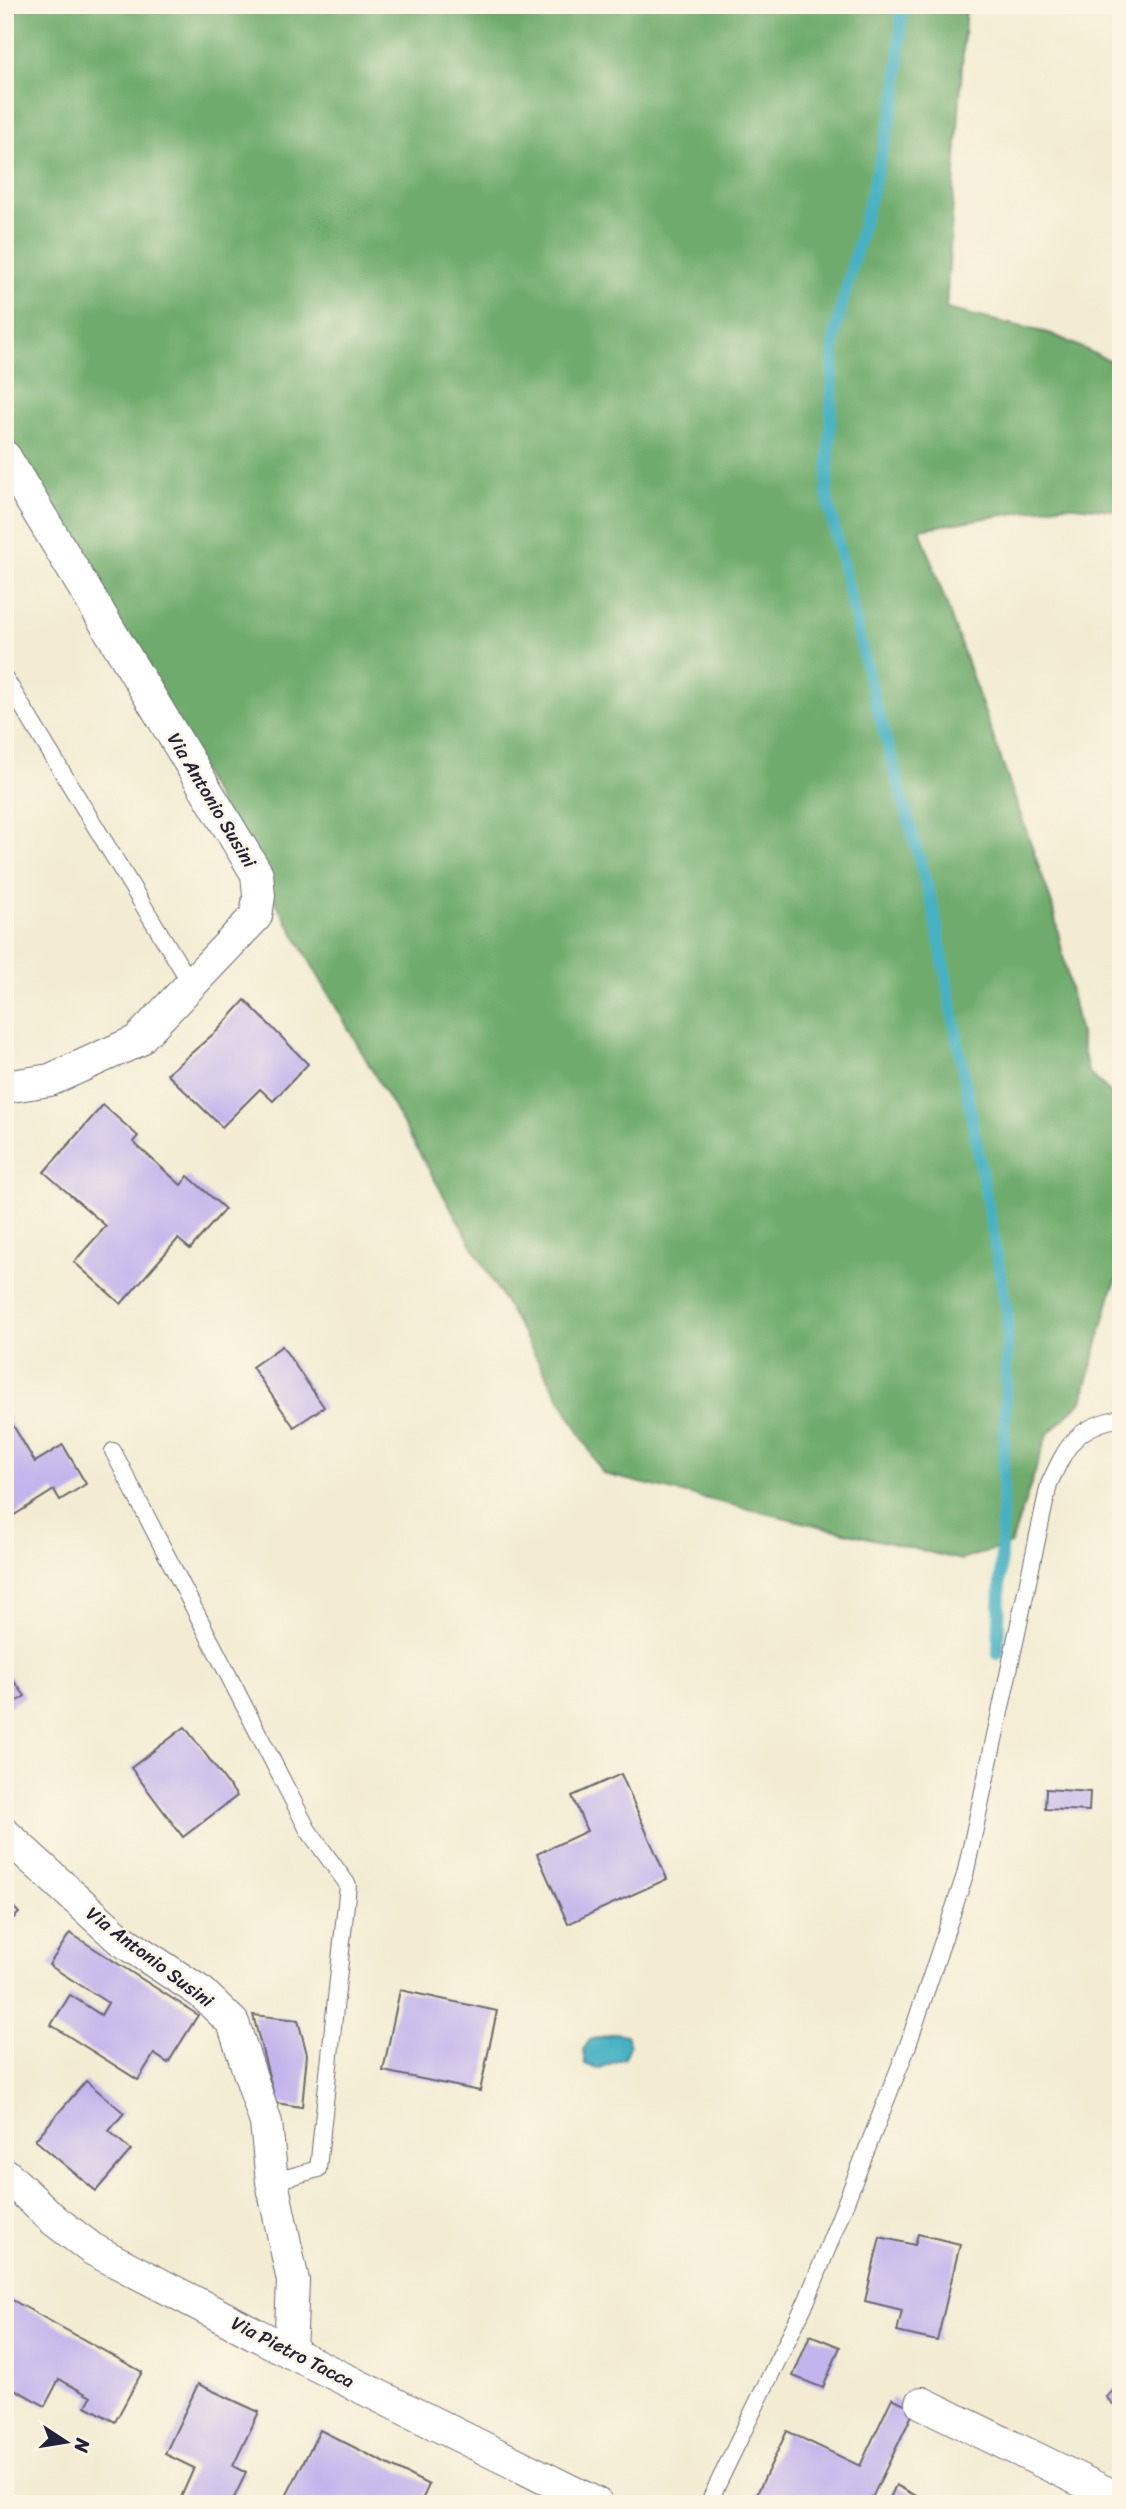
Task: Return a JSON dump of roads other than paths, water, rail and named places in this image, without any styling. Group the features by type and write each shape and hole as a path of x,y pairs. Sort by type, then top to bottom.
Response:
{"street":[{"name":"Via Antonio Susini","path":"5,457 257,874 259,896 256,916 137,1041 50,1080 5,1087"},
{"name":"Via Antonio Susini","path":"5,1834 120,1939 202,1993 233,2023 266,2123 272,2182 293,2281 290,2352"},
{"name":"Via Pietro Tacca","path":"5,2174 54,2220 92,2249 290,2352 597,2504"},
{"path":"922,2403 1121,2500"}],"lane":[{"path":"5,678 191,984"},
{"path":"708,2504 807,2300 907,2048 965,1875 1049,1484 1066,1448 1094,1423 1121,1418"},
{"path":"113,1451 308,1830 348,1885 318,2169 272,2182"}],"water":[{"path":"617,2033 626,2035 630,2046 625,2058 597,2069 585,2064 583,2050 590,2040"}],"waterway":[{"path":"902,5 897,95 835,332 827,496 868,675 934,911 1008,1316 998,1654"}]}
